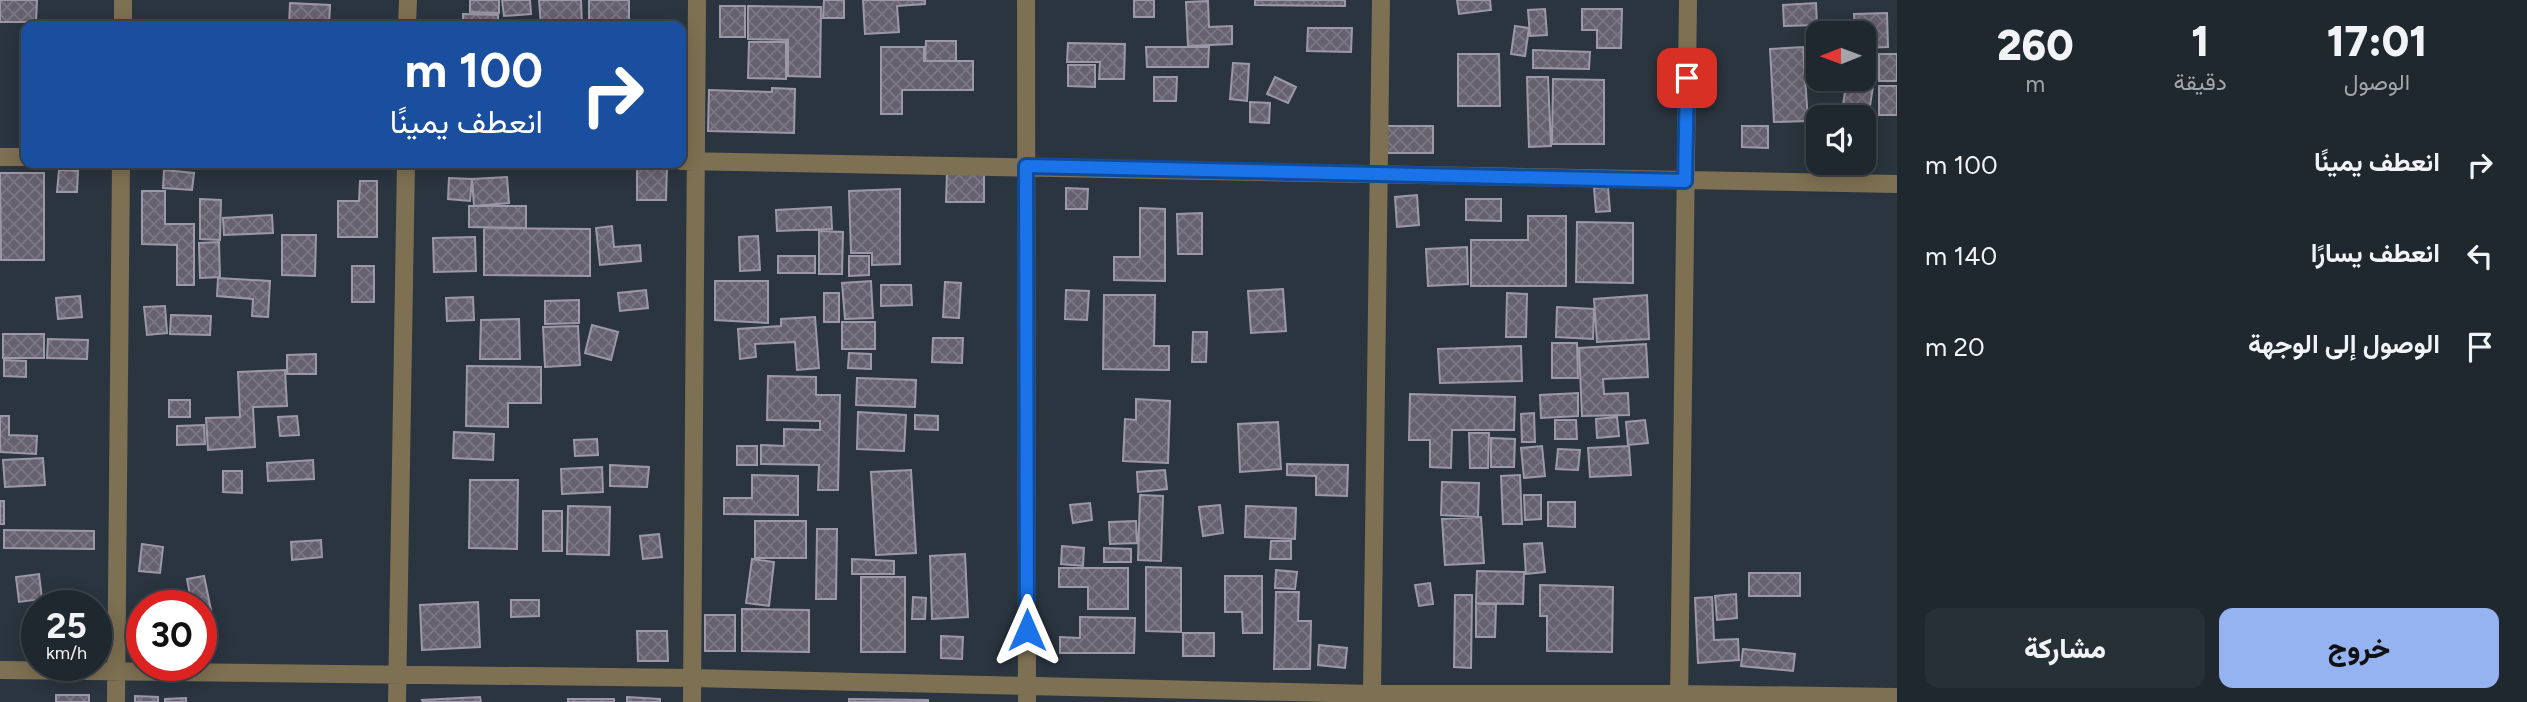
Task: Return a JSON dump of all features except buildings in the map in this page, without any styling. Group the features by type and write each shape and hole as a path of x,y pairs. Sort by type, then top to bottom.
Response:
{"street":[{"path":"122,21 123,0"},
{"path":"407,21 408,0"},
{"path":"692,702 689,161 697,0"},
{"path":"1027,0 1027,693"},
{"path":"1372,694 1381,0"},
{"path":"1679,698 1688,0"},
{"path":"0,157 21,157"},
{"path":"689,161 1897,184"},
{"path":"116,702 121,168"},
{"path":"397,702 406,168"},
{"path":"0,670 692,678 1027,693 1897,697"}],"route":[{"path":"1027,630 1026,166 1685,181 1687,78"}]}
